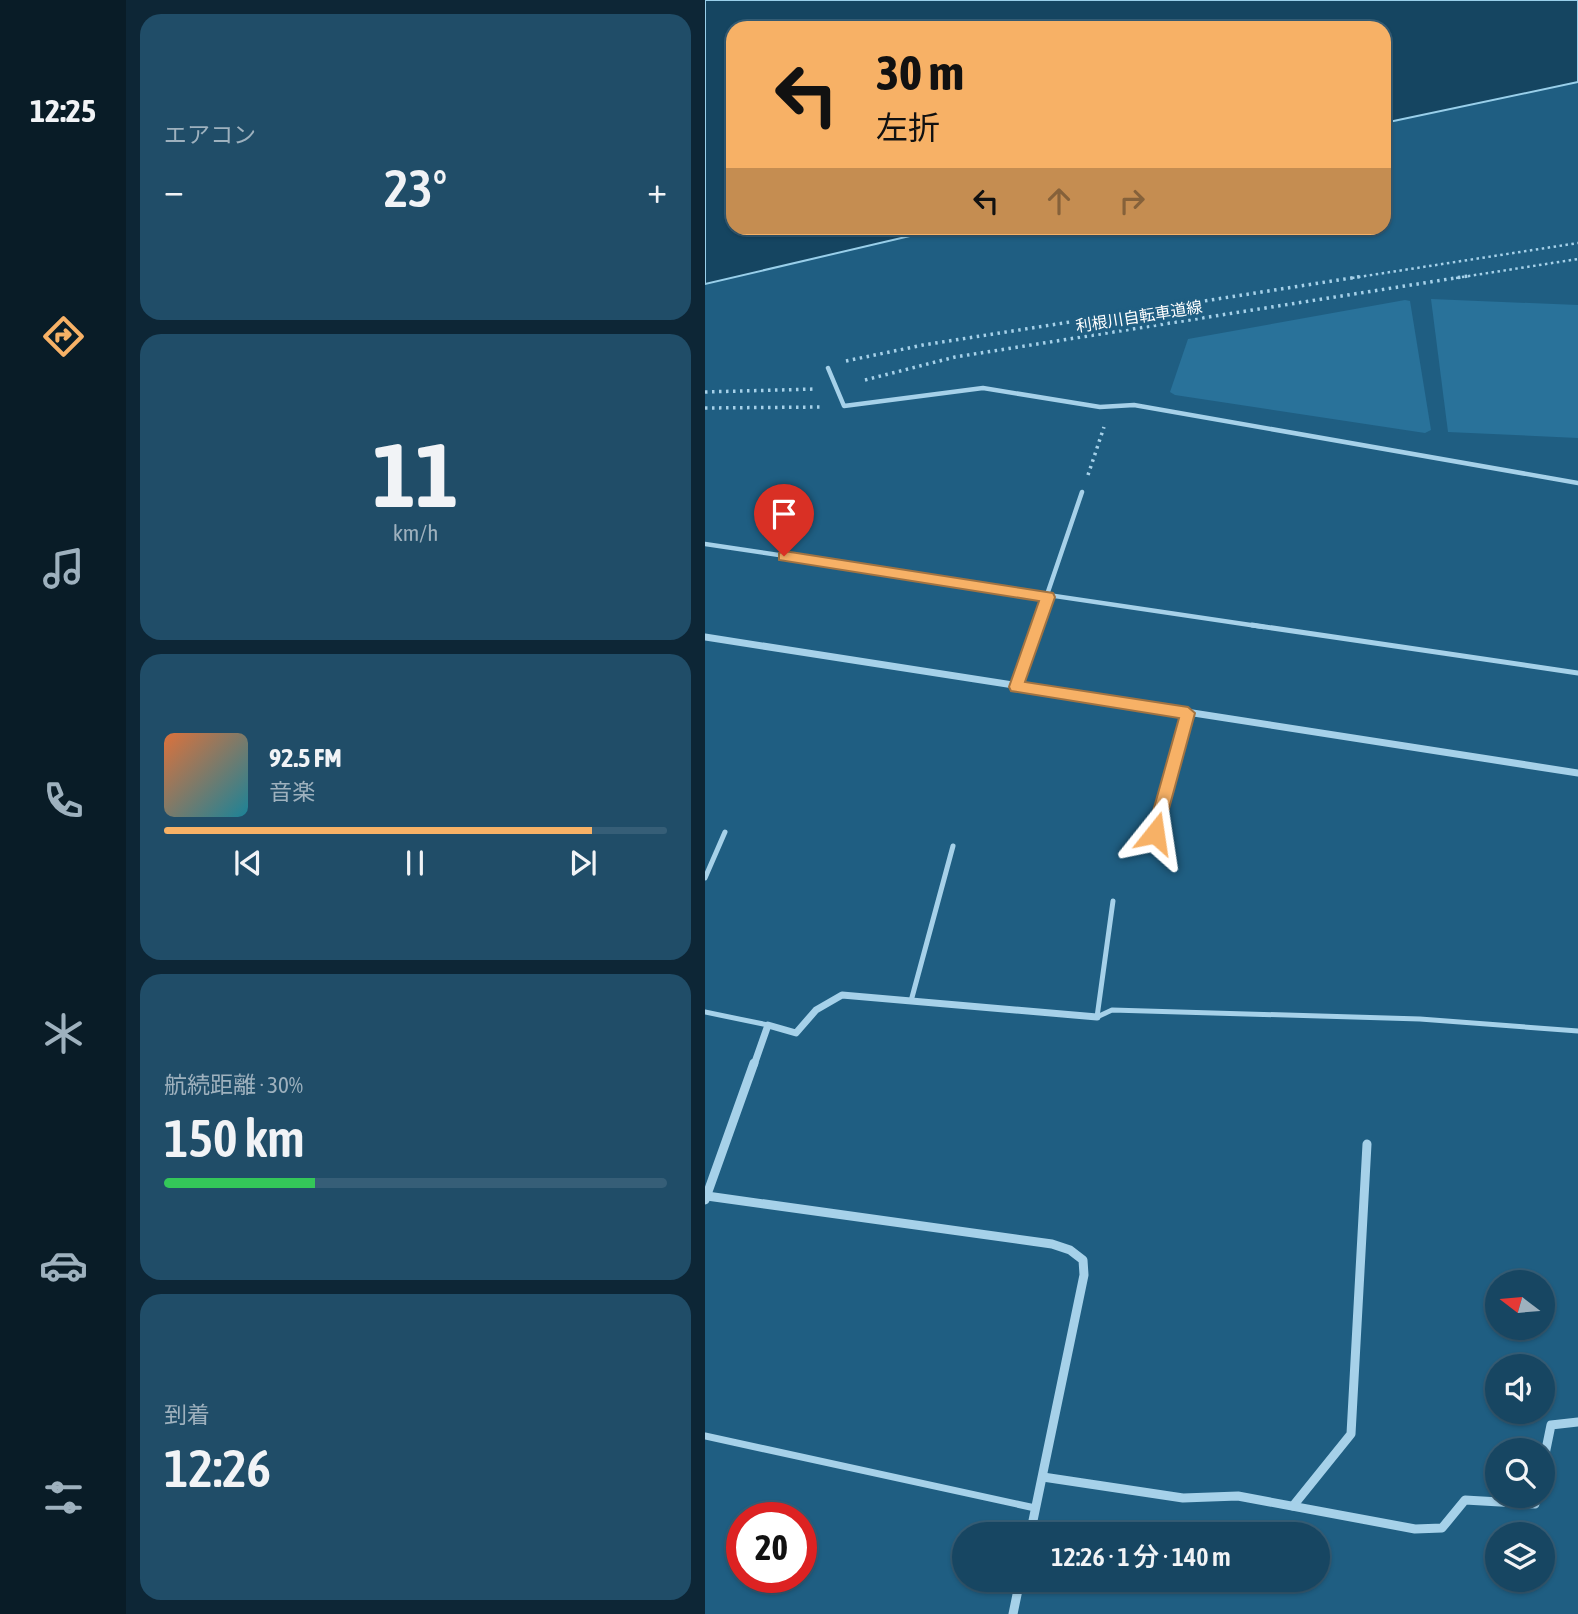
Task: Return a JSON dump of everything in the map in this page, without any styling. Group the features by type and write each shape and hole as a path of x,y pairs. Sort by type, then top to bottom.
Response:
{"street":[{"path":"705,637 1578,773"},
{"path":"1032,1522 1084,1275 1083,1260 1070,1250 1052,1244 706,1198 768,1025 797,1033 807,1016 821,1004 842,995 1097,1017"},
{"path":"1293,1506 1351,1434 1367,1144"},
{"path":"1548,1438 1551,1425 1578,1422"},
{"path":"1043,1478 1183,1498 1238,1496 1415,1529 1442,1528 1465,1500 1485,1501"},
{"path":"1014,1614 1019,1592"}],"lane":[{"path":"828,368 844,406 983,388 1100,407 1134,405 1578,483"},
{"path":"1016,687 1082,492"},
{"path":"705,544 1048,597 1578,673"},
{"path":"1155,833 1188,713"},
{"path":"705,878 725,831"},
{"path":"911,1001 953,846"},
{"path":"1097,1017 1113,901"},
{"path":"1097,1017 1112,1010 1420,1019 1578,1031"},
{"path":"705,1012 768,1025"},
{"path":"705,1436 1035,1508"}],"path":[{"path":"828,368 855,357 923,345 1578,243"},
{"name":"利根川自転車道線","path":"705,392 802,390 837,386 955,357 1578,259"},
{"path":"705,408 844,406"},
{"path":"1082,492 1106,422 1100,407"}],"shaded area":[{"path":"705,0 1578,0 1578,82 1391,122 1391,21 726,21 726,235 914,235 705,284"},
{"path":"1431,299 1578,305 1578,438 1448,432"},
{"path":"1410,301 1431,430 1425,433 1175,395 1170,392 1188,339"}],"route":[{"path":"784,556 1048,597 1016,687 1188,713 1155,833"}]}
